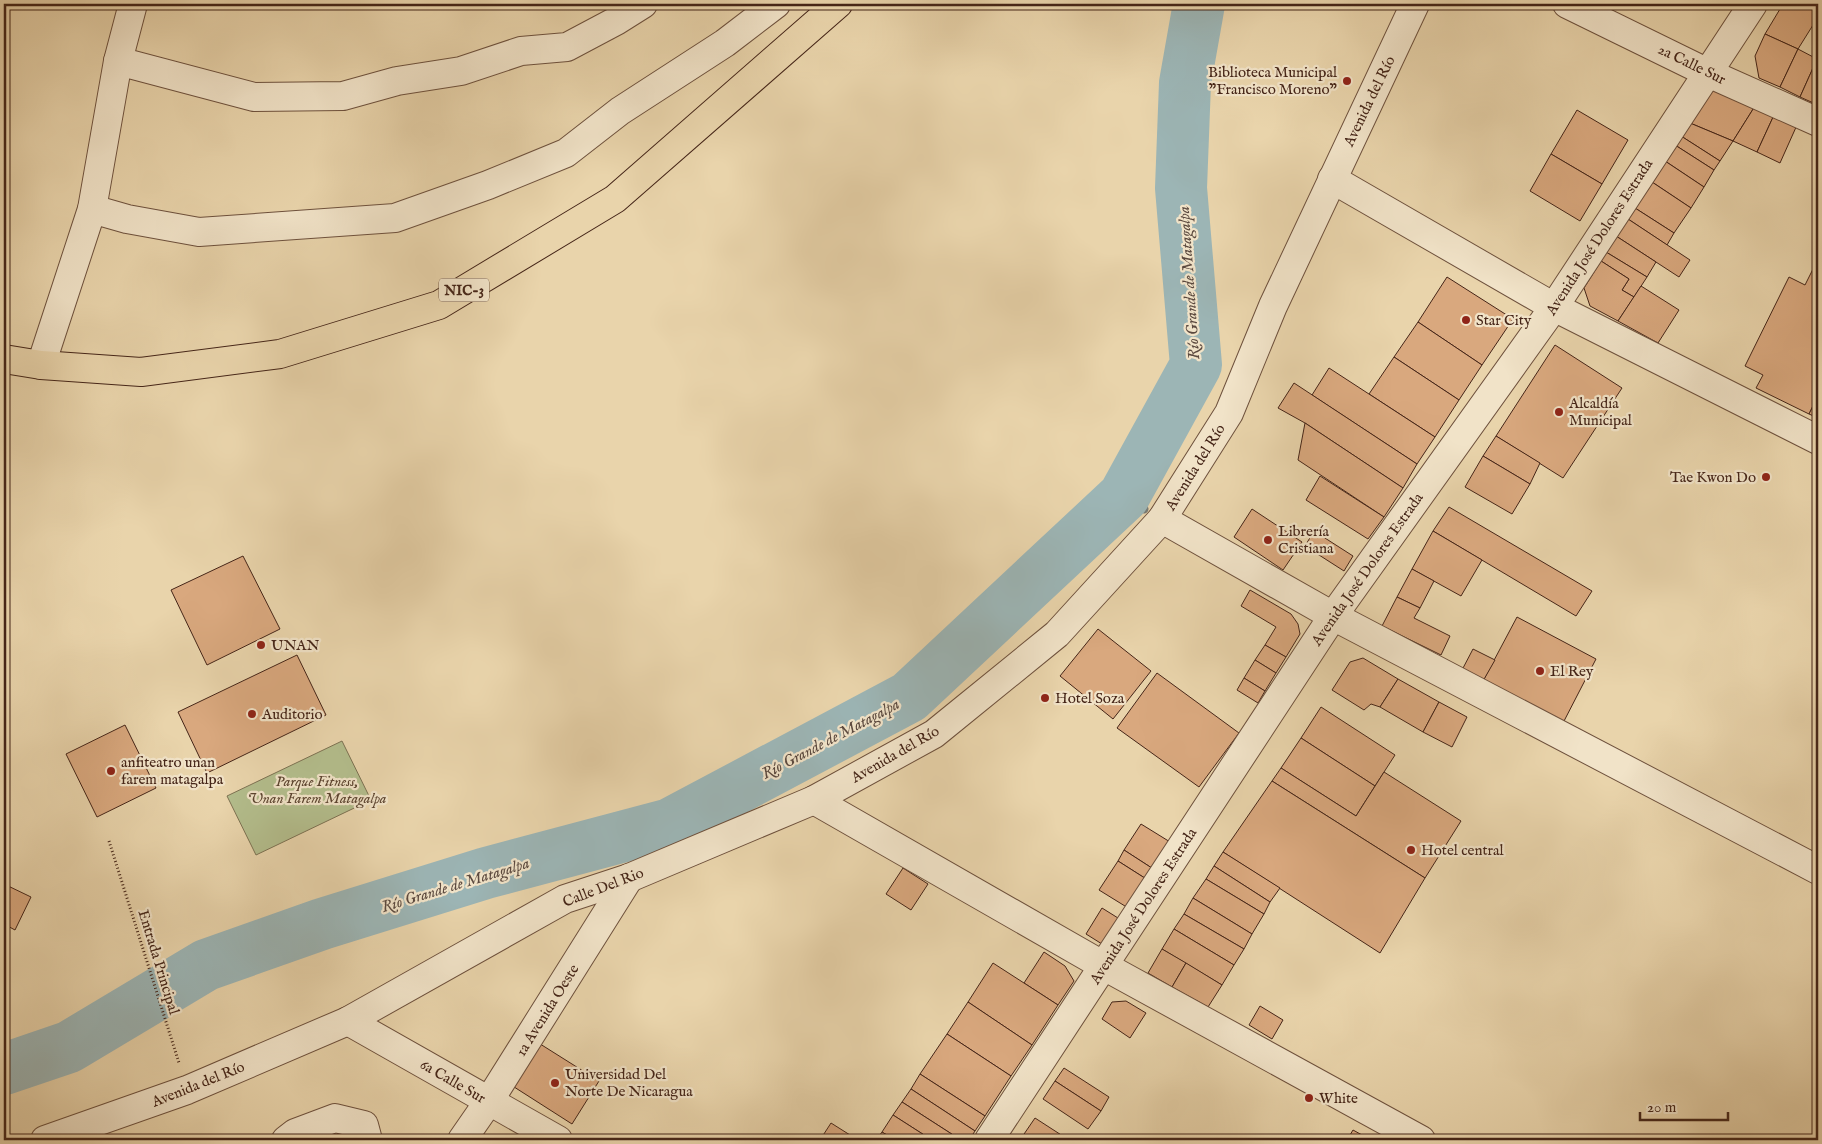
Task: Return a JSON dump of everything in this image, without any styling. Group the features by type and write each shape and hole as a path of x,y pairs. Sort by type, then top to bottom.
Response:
{"main road":[{"name":"NIC-3","path":"4,359 41,366 141,372 280,354 439,305 614,199 838,4"}],"street":[{"path":"41,366 92,209 118,60 132,4"},
{"path":"118,60 254,96 344,96 397,81 461,71 521,51 567,47 616,21 642,4"},
{"path":"92,209 127,219 199,232 395,218 488,186 566,153 620,111 725,43 776,4"},
{"name":"Avenida del Río","path":"814,800 934,734 1057,634 1162,519 1229,413 1273,306 1415,4"},
{"name":"2a Calle Sur","path":"1568,4 1708,73 1818,122"},
{"name":"Avenida José Dolores Estrada","path":"989,1140 1333,616 1554,307 1753,4"},
{"path":"1332,179 1554,307 1818,440"},
{"path":"1162,519 1333,616 1818,870"},
{"path":"814,800 1104,966 1421,1140"},
{"name":"Calle Del Rio","path":"348,1021 565,899 629,878 814,800"},
{"name":"1a Avenida Oeste","path":"462,1140 489,1101 629,878"},
{"name":"Avenida del Río","path":"46,1140 187,1090 348,1021"},
{"name":"6a Calle Sur","path":"348,1021 558,1140"},
{"path":"286,1140 295,1134 335,1118 364,1125 368,1140"}],"path":[{"name":"Entrada Principal","path":"109,841 187,1090"}],"green space":[{"name":"Parque Fitness, Unan Farem Matagalpa","path":"342,741 371,800 256,855 227,796"}],"building":[{"path":"1783,4 1814,4 1818,7 1818,17 1798,49 1765,34"},
{"path":"1765,34 1798,49 1780,87 1759,78 1755,56"},
{"path":"1798,49 1817,59 1800,97 1780,87"},
{"path":"1818,59 1818,105 1800,97"},
{"path":"1713,87 1755,106 1733,141 1690,123"},
{"path":"1755,106 1774,115 1757,152 1733,141"},
{"path":"1577,110 1628,140 1602,184 1551,154"},
{"path":"1774,115 1797,125 1780,163 1757,152"},
{"path":"1690,123 1733,141 1720,161 1681,136"},
{"path":"1681,136 1720,161 1714,170 1675,145"},
{"path":"1675,145 1714,170 1704,187 1665,161"},
{"path":"1551,154 1602,184 1580,221 1530,191"},
{"path":"1665,161 1704,187 1691,208 1652,182"},
{"path":"1652,182 1691,208 1674,233 1635,208"},
{"path":"1635,208 1674,233 1667,245 1628,219"},
{"path":"1628,219 1690,260 1679,277 1616,236"},
{"path":"1616,236 1656,262 1647,277 1606,252"},
{"path":"1606,252 1647,277 1634,297 1622,290 1629,279 1601,261"},
{"path":"1601,261 1629,279 1622,290 1634,297 1618,321 1590,306 1584,288"},
{"path":"1817,261 1818,396 1809,414 1756,388 1763,375 1745,366 1789,277 1805,285"},
{"name":"Star City","path":"1447,277 1513,319 1482,365 1418,322"},
{"path":"1641,286 1679,310 1658,343 1618,321"},
{"path":"1418,322 1482,365 1459,400 1394,357"},
{"name":"Alcaldía Municipal","path":"1555,345 1622,388 1563,478 1496,436"},
{"path":"1394,357 1459,400 1435,437 1369,394"},
{"path":"1329,368 1435,437 1417,464 1312,395"},
{"path":"1294,383 1417,464 1403,488 1305,423 1278,408"},
{"path":"1818,396 1818,418 1809,414"},
{"path":"1305,423 1403,488 1384,517 1298,460"},
{"path":"1496,436 1540,463 1530,484 1483,456"},
{"path":"1483,456 1530,484 1512,514 1465,487"},
{"path":"1320,476 1384,517 1368,539 1306,500"},
{"path":"1449,507 1592,591 1576,616 1433,531"},
{"name":"Librería Cristiana","path":"1252,509 1302,542 1283,570 1234,537"},
{"path":"1314,531 1353,556 1344,571 1305,546"},
{"path":"1433,531 1482,560 1461,596 1412,569"},
{"path":"243,556 280,629 207,665 171,590"},
{"path":"1412,569 1434,581 1420,608 1397,597"},
{"path":"1250,590 1291,614 1298,624 1300,634 1286,657 1265,645 1276,627 1241,606"},
{"path":"1397,597 1420,608 1414,618 1450,636 1441,655 1382,626"},
{"name":"El Rey","path":"1517,617 1596,659 1563,723 1483,681"},
{"path":"1098,629 1151,671 1113,719 1060,676"},
{"path":"1265,645 1286,657 1276,673 1255,660"},
{"path":"1473,649 1495,660 1483,681 1462,670"},
{"name":"Auditorio","path":"297,655 326,715 207,773 178,712"},
{"path":"1363,658 1398,679 1380,707 1371,704 1364,710 1332,690 1350,662"},
{"path":"1255,660 1276,673 1265,691 1244,678"},
{"path":"1157,673 1239,733 1199,787 1117,728"},
{"path":"1244,678 1265,691 1258,703 1237,690"},
{"path":"1398,679 1439,702 1423,732 1380,707"},
{"path":"1439,702 1467,717 1452,747 1423,732"},
{"path":"1321,707 1395,755 1375,786 1301,738"},
{"name":"anfiteatro unan farem matagalpa","path":"125,725 156,788 97,817 66,754"},
{"path":"1301,738 1375,786 1356,816 1281,768"},
{"name":"Hotel central","path":"1281,768 1356,816 1384,772 1461,821 1425,878 1272,781"},
{"path":"1272,781 1425,878 1380,953 1223,852"},
{"path":"1141,824 1175,845 1158,872 1124,850"},
{"path":"1124,850 1158,872 1151,882 1118,861"},
{"path":"1223,852 1280,888 1270,902 1214,866"},
{"path":"1118,861 1151,882 1133,911 1099,890"},
{"path":"1214,866 1270,902 1264,914 1206,879"},
{"path":"903,868 928,884 911,910 886,894"},
{"path":"1206,879 1264,914 1252,934 1193,898"},
{"path":"4,884 31,897 15,930 4,924"},
{"path":"1193,898 1252,934 1244,949 1184,914"},
{"path":"1102,908 1126,923 1110,949 1086,934"},
{"path":"1184,914 1244,949 1234,965 1174,929"},
{"path":"1174,929 1234,965 1222,985 1162,949"},
{"path":"1162,949 1186,963 1172,987 1148,973"},
{"path":"1044,952 1065,966 1074,981 1058,1005 1024,983"},
{"path":"993,963 1058,1005 1032,1045 968,1002"},
{"path":"1186,963 1222,985 1208,1007 1172,987"},
{"path":"1126,1001 1146,1013 1130,1038 1102,1019 1112,1002"},
{"path":"968,1002 1032,1045 1011,1076 947,1034"},
{"path":"1260,1006 1283,1020 1272,1039 1249,1025"},
{"path":"947,1034 1011,1076 985,1116 920,1074"},
{"name":"Universidad Del Norte De Nicaragua","path":"537,1042 599,1081 572,1124 511,1085"},
{"path":"1064,1068 1109,1097 1101,1111 1055,1081"},
{"path":"920,1074 985,1116 975,1131 911,1089"},
{"path":"1055,1081 1101,1111 1088,1129 1043,1099"},
{"path":"911,1089 975,1131 969,1140 961,1140 902,1102"},
{"path":"902,1102 961,1140 932,1140 893,1115"},
{"path":"893,1115 932,1140 895,1140 882,1132"},
{"path":"1035,1118 1069,1140 1027,1140 1022,1137"},
{"path":"831,1123 858,1140 820,1140"},
{"path":"1353,1130 1371,1140 1347,1140"},
{"path":"882,1132 895,1140 876,1140"}],"waterway":[{"name":"Río Grande de Matagalpa","path":"4,1069 69,1047 206,965 322,924 486,873 670,824 909,697 1124,496 1196,365 1181,188 1185,83 1199,4"},
{"path":"1124,496 1144,509"}],"place":[{"name":"Biblioteca Municipal \"Francisco Moreno\"","path":"1347,81"},
{"name":"Star City","path":"1466,320"},
{"name":"Alcaldía Municipal","path":"1559,412"},
{"name":"Tae Kwon Do","path":"1766,477"},
{"name":"Librería Cristiana","path":"1268,540"},
{"name":"UNAN","path":"261,645"},
{"name":"El Rey","path":"1540,671"},
{"name":"Hotel Soza","path":"1045,698"},
{"name":"Auditorio","path":"252,714"},
{"name":"anfiteatro unan farem matagalpa","path":"111,771"},
{"name":"Hotel central","path":"1411,850"},
{"name":"Universidad Del Norte De Nicaragua","path":"555,1083"},
{"name":"White","path":"1309,1098"}]}
